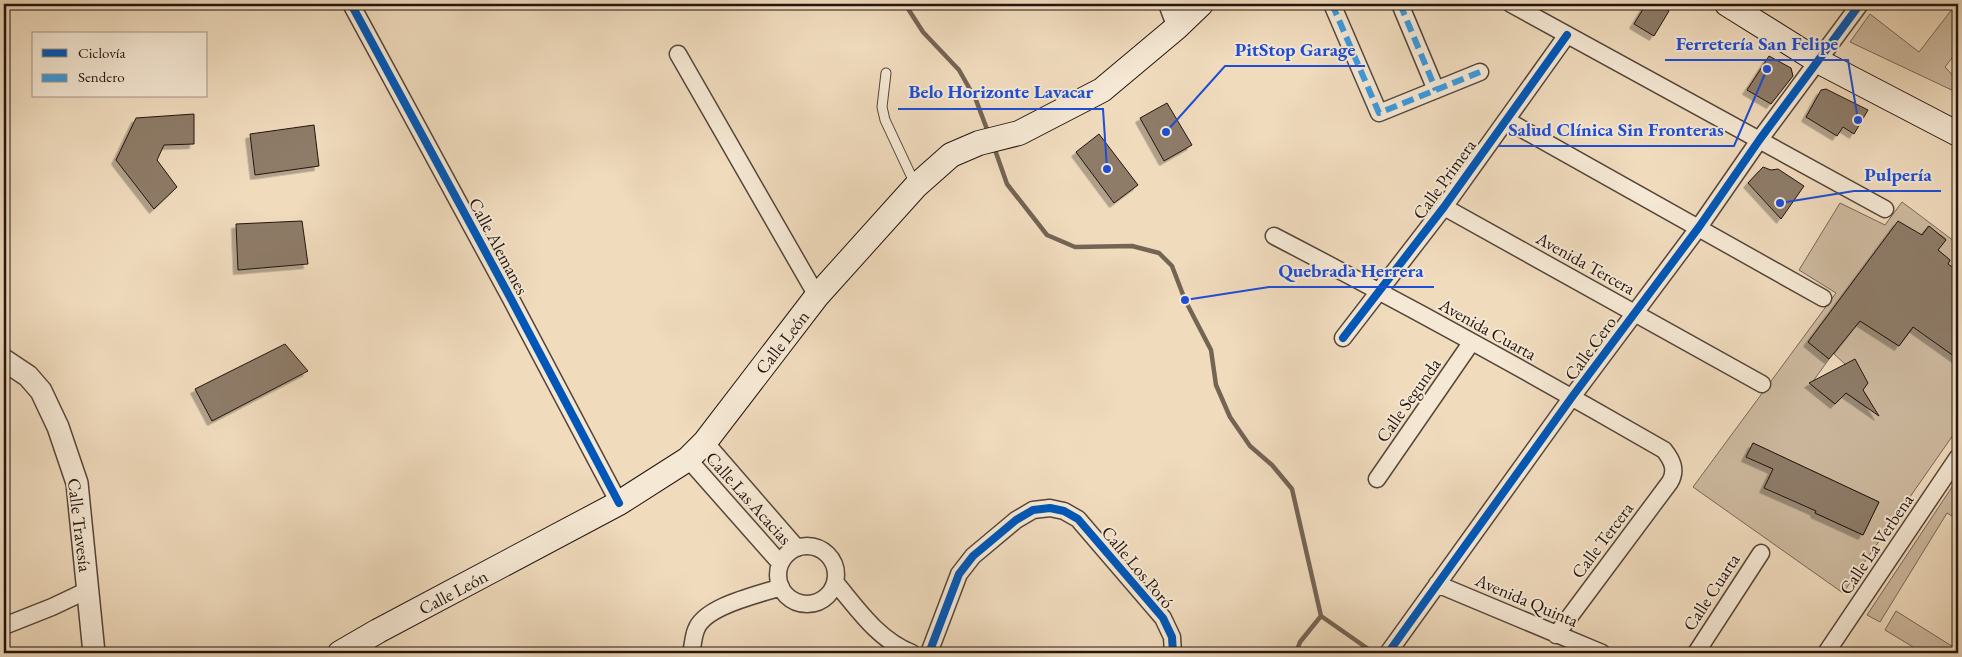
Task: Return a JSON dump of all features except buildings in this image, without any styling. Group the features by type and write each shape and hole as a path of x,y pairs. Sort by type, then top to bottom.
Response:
{"main road":[{"name":"Calle León","path":"340,653 619,503 688,459 705,442 817,296 916,186 950,155 979,143 1019,133 1102,90 1176,28 1201,4"},
{"path":"1739,7 1818,61 1958,134"}],"street":[{"name":"Calle Alemanes","path":"351,4 619,503"},
{"path":"1166,4 1176,28"},
{"path":"1332,4 1379,113 1480,72"},
{"path":"1400,4 1436,90"},
{"path":"1511,4 1885,209"},
{"path":"1818,61 1860,4"},
{"name":"Calle Primera","path":"1343,338 1444,207 1566,35"},
{"path":"678,54 817,296"},
{"name":"Calle Cero","path":"1388,652 1818,61"},
{"path":"1506,120 1824,298"},
{"name":"Avenida Tercera","path":"1444,207 1762,384"},
{"name":"Avenida Cuarta","path":"1274,236 1380,291 1664,450 1674,467"},
{"name":"Calle Segunda","path":"1378,479 1471,343"},
{"name":"Calle Travesía","path":"4,360 28,376 41,391 58,427 77,483 94,653"},
{"name":"Calle Las Acacias","path":"705,442 797,548"},
{"name":"Calle La Verbena","path":"1826,653 1958,458"},
{"name":"Calle Las Acacias","path":"688,459 780,564"},
{"name":"Calle Tercera","path":"1556,634 1670,482 1674,467"},
{"name":"Calle Los Poró","path":"928,653 960,574 973,556 1016,520 1033,510 1050,508 1064,511 1078,519 1162,618 1172,637 1173,653"},
{"name":"Calle Las Acacias","path":"781,587 778,571 784,557 797,548 806,546 824,551 830,558 834,566 834,582"},
{"name":"Calle Cuarta","path":"1696,653 1761,553"},
{"path":"691,653 696,629 706,615 716,609 781,587 786,595 794,600 813,603 822,599 830,592 834,582 874,628 902,650 912,653"},
{"name":"Avenida Quinta","path":"1436,584 1602,653"},
{"path":"6,622 52,607 88,590"}],"lane":[{"path":"886,73 882,107 885,120 916,186"}],"shaded area":[{"path":"1956,4 1958,4 1958,50 1945,67 1958,81 1958,93 1850,42 1870,14 1919,52"},
{"path":"1902,202 1958,244 1958,291 1926,335 1958,359 1958,428 1843,593 1693,487 1836,293 1799,270 1840,203 1885,225","holes":["1928,226 1946,239 1938,250 1950,260 1948,264 1952,276 1899,346 1860,321 1834,354 1845,364 1870,401 1866,407 1846,393 1835,404 1811,384 1829,359 1808,342 1922,235","1753,443 1879,502 1863,535 1815,513 1824,493 1747,457"]},
{"path":"1958,478 1957,519 1947,513 1880,622 1867,615"},
{"path":"1896,611 1958,650 1958,653 1923,653 1885,630"}],"waterway":[{"path":"905,4 923,32 959,70 976,100 988,132"},
{"path":"994,147 1007,184 1047,235 1075,247 1132,246 1159,253 1172,266 1185,300 1211,350 1216,385 1230,417 1250,446 1272,465 1292,489 1321,616 1300,642 1296,653"},
{"path":"1321,616 1374,653"}],"marked path":[{"path":"1332,4 1379,113 1480,72"},
{"path":"1400,4 1436,90"}],"cycle path":[{"path":"351,4 619,503"},
{"path":"1388,653 1572,397 1699,227 1760,139 1860,4"},
{"path":"1343,338 1444,207 1567,35"},
{"path":"929,653 959,574 973,556 1016,520 1033,510 1050,508 1064,511 1078,519 1163,618 1172,637 1173,653"}],"place":[{"name":"Salud Clínica Sin Fronteras","path":"1767,69"},
{"name":"Ferretería San Felipe","path":"1858,120"},
{"name":"PitStop Garage","path":"1166,132"},
{"name":"Belo Horizonte Lavacar","path":"1107,169"},
{"name":"Pulpería","path":"1780,203"},
{"name":"Quebrada Herrera","path":"1185,300"}]}
